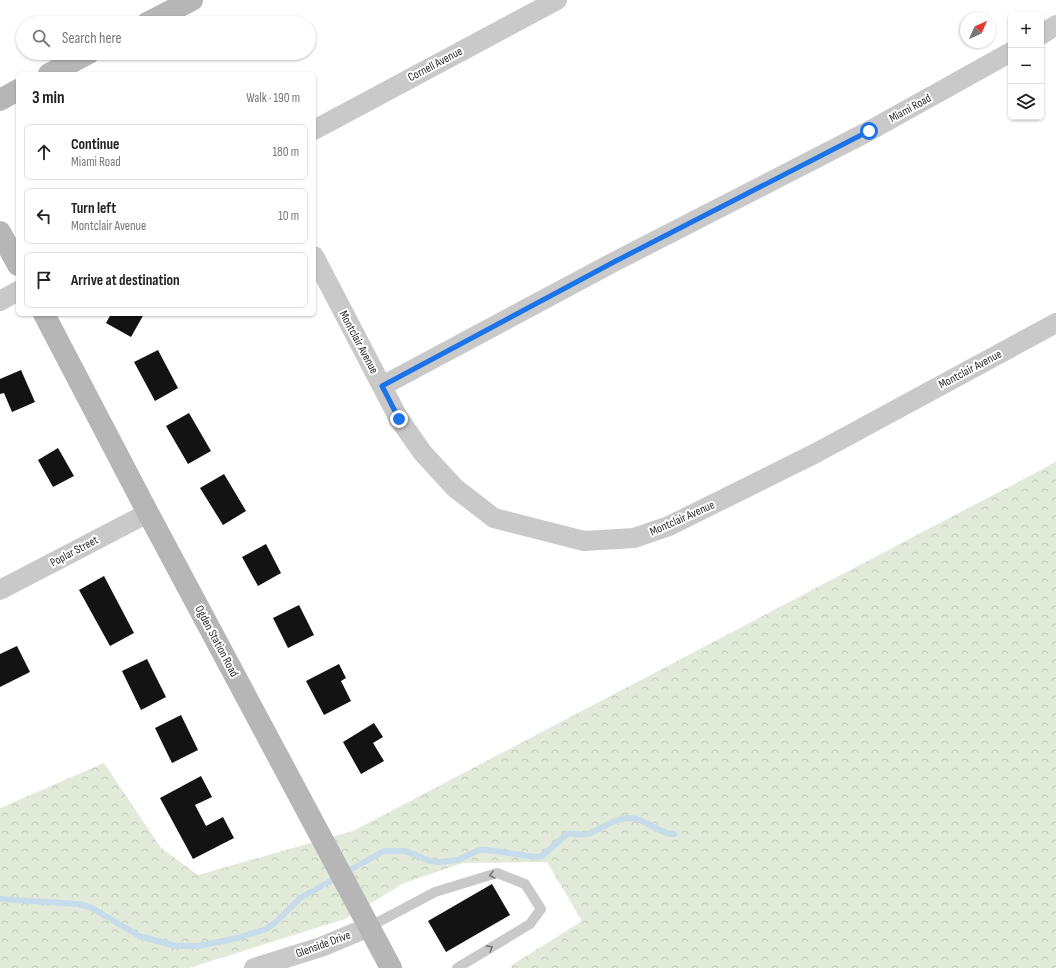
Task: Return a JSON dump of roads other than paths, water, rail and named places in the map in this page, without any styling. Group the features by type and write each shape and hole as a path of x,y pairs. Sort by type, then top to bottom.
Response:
{"street":[{"path":"161,16 192,0"},
{"name":"Cornell Avenue","path":"316,129 557,0"},
{"path":"1044,33 1056,25"},
{"name":"Miami Road","path":"382,386 612,263 869,131 1008,54"},
{"path":"53,72 76,60"},
{"path":"0,100 16,91"},
{"path":"0,232 16,261"},
{"name":"Montclair Avenue","path":"316,260 399,419 422,452 455,488 494,518 584,541 634,538 669,526 809,456 1056,323"},
{"path":"0,301 16,293"},
{"name":"Ogden Station Road","path":"45,316 148,513 391,968"},
{"name":"Poplar Street","path":"0,590 148,513"},
{"name":"Glenside Drive","path":"254,968 321,947 369,927"}],"lane":[{"path":"369,927 435,892 497,873 525,884 541,909 530,924 457,968"}],"waterway":[{"path":"0,899 78,904 92,908 139,936 176,946 198,946 238,938 266,929 276,922 300,898 384,851 405,851 430,861 439,862 458,860 479,850 536,857 542,856 567,834 588,834 614,821 625,818 637,819 664,832 674,834"}]}
